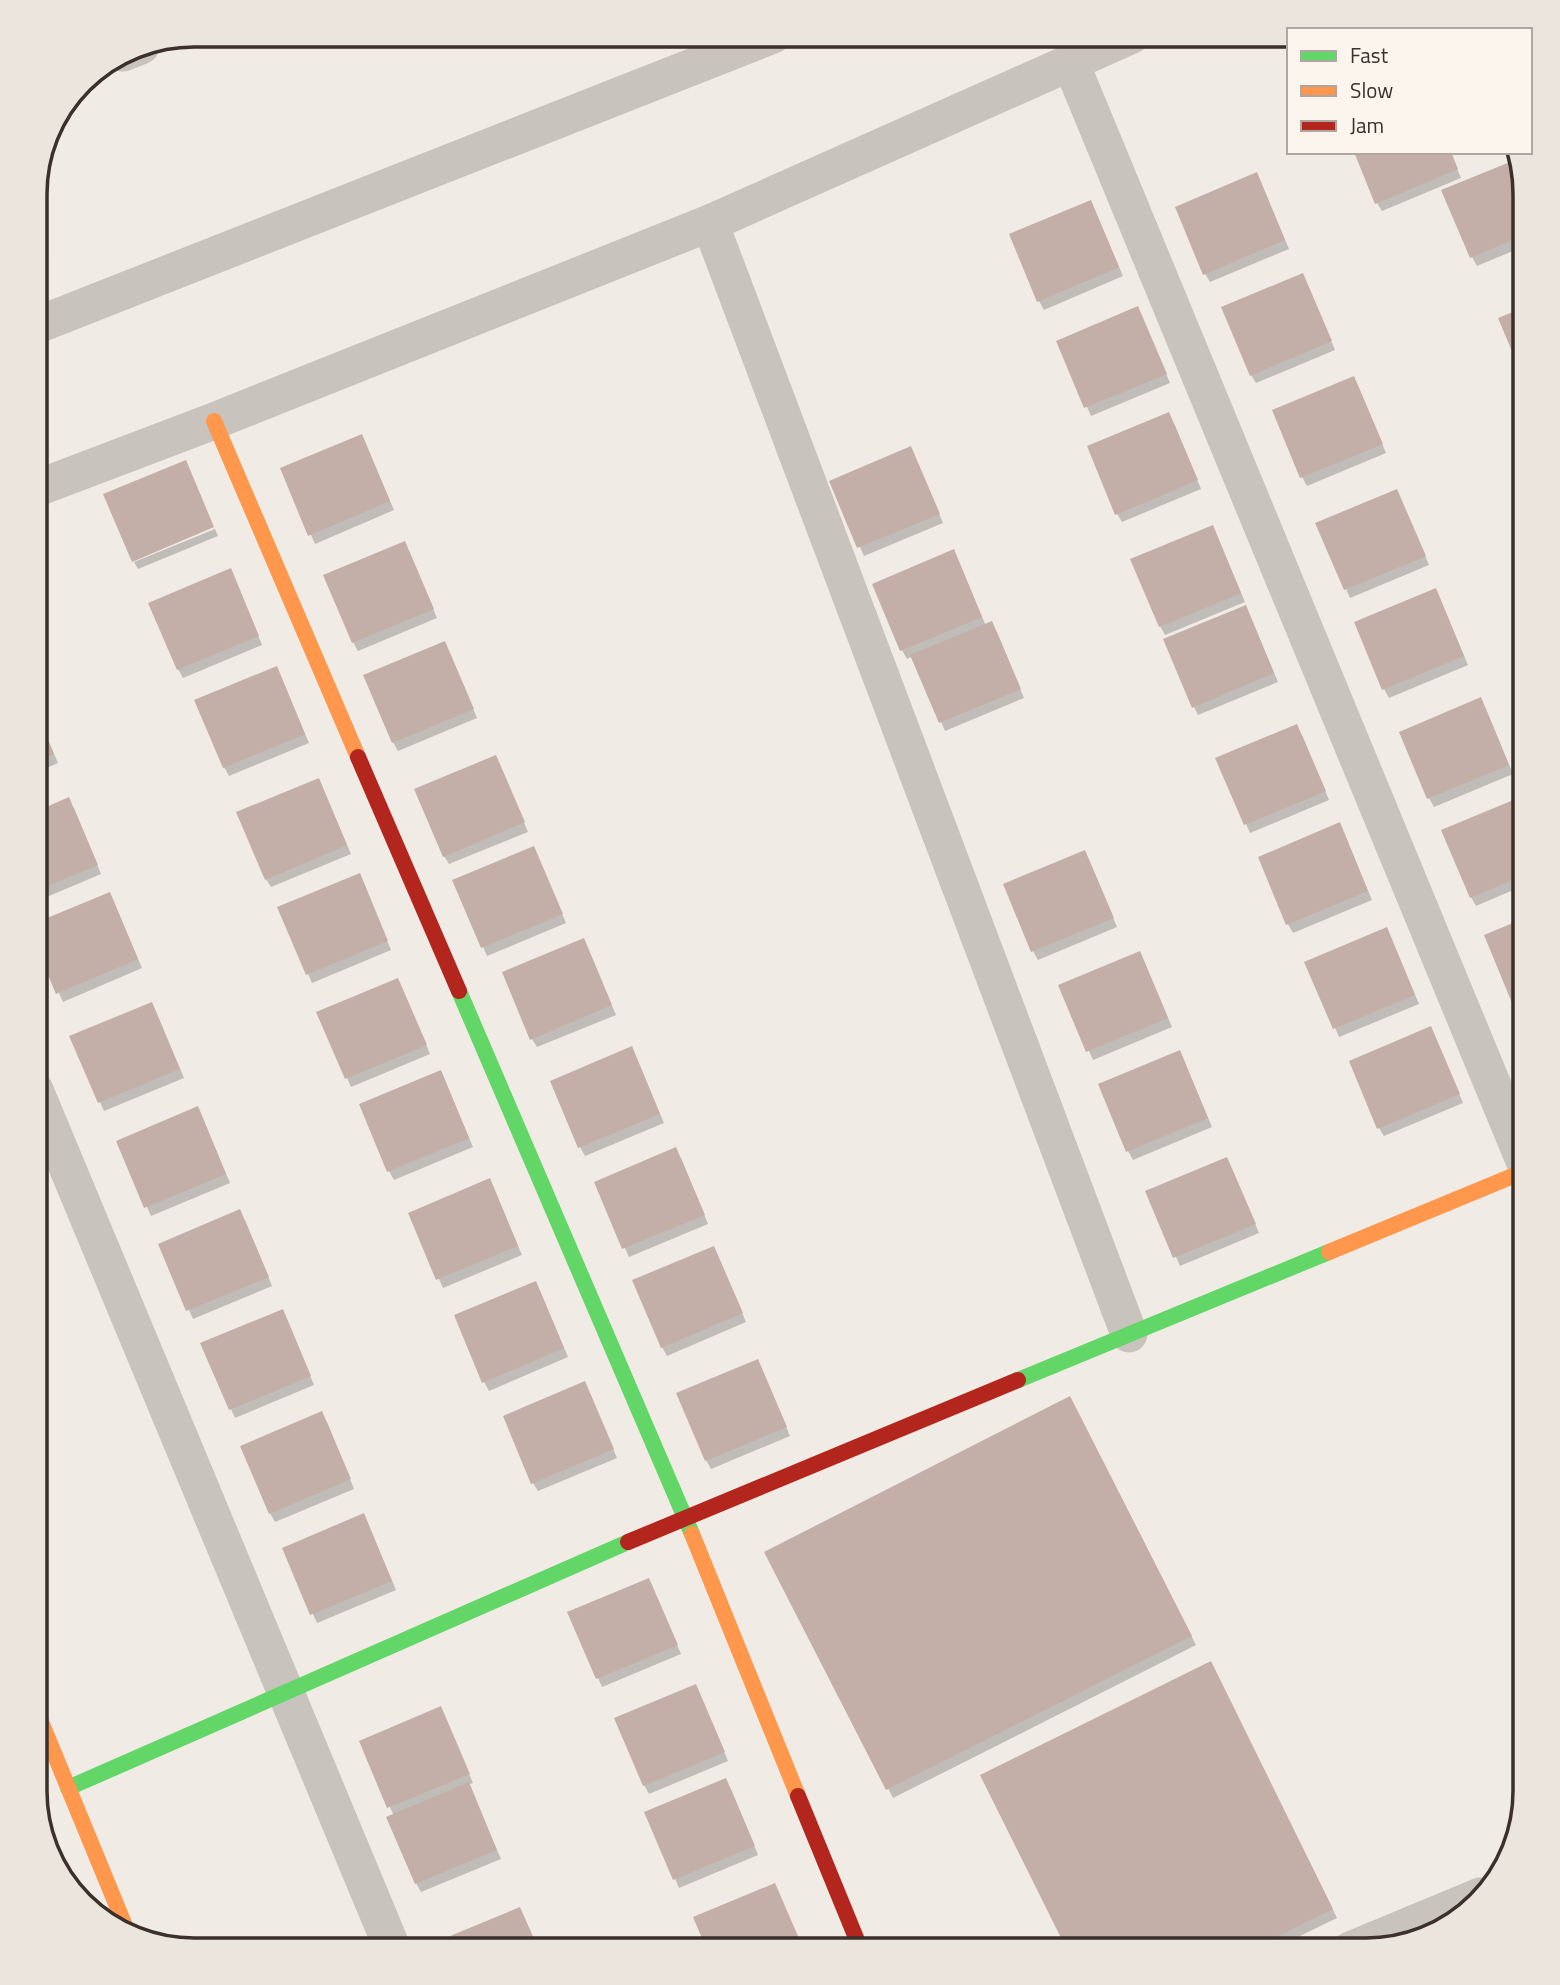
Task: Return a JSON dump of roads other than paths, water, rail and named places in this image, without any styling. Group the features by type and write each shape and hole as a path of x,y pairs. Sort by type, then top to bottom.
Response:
{"street":[{"path":"48,321 741,47"},
{"path":"48,484 214,421 710,223 1102,48"},
{"path":"1070,61 1513,1134"},
{"path":"710,223 1129,1334"},
{"path":"214,421 685,1517 856,1938"},
{"path":"47,1120 388,1938"},
{"path":"68,1788 685,1517 1513,1176"},
{"path":"47,1737 122,1919"},
{"path":"1383,1936 1458,1905"}]}
